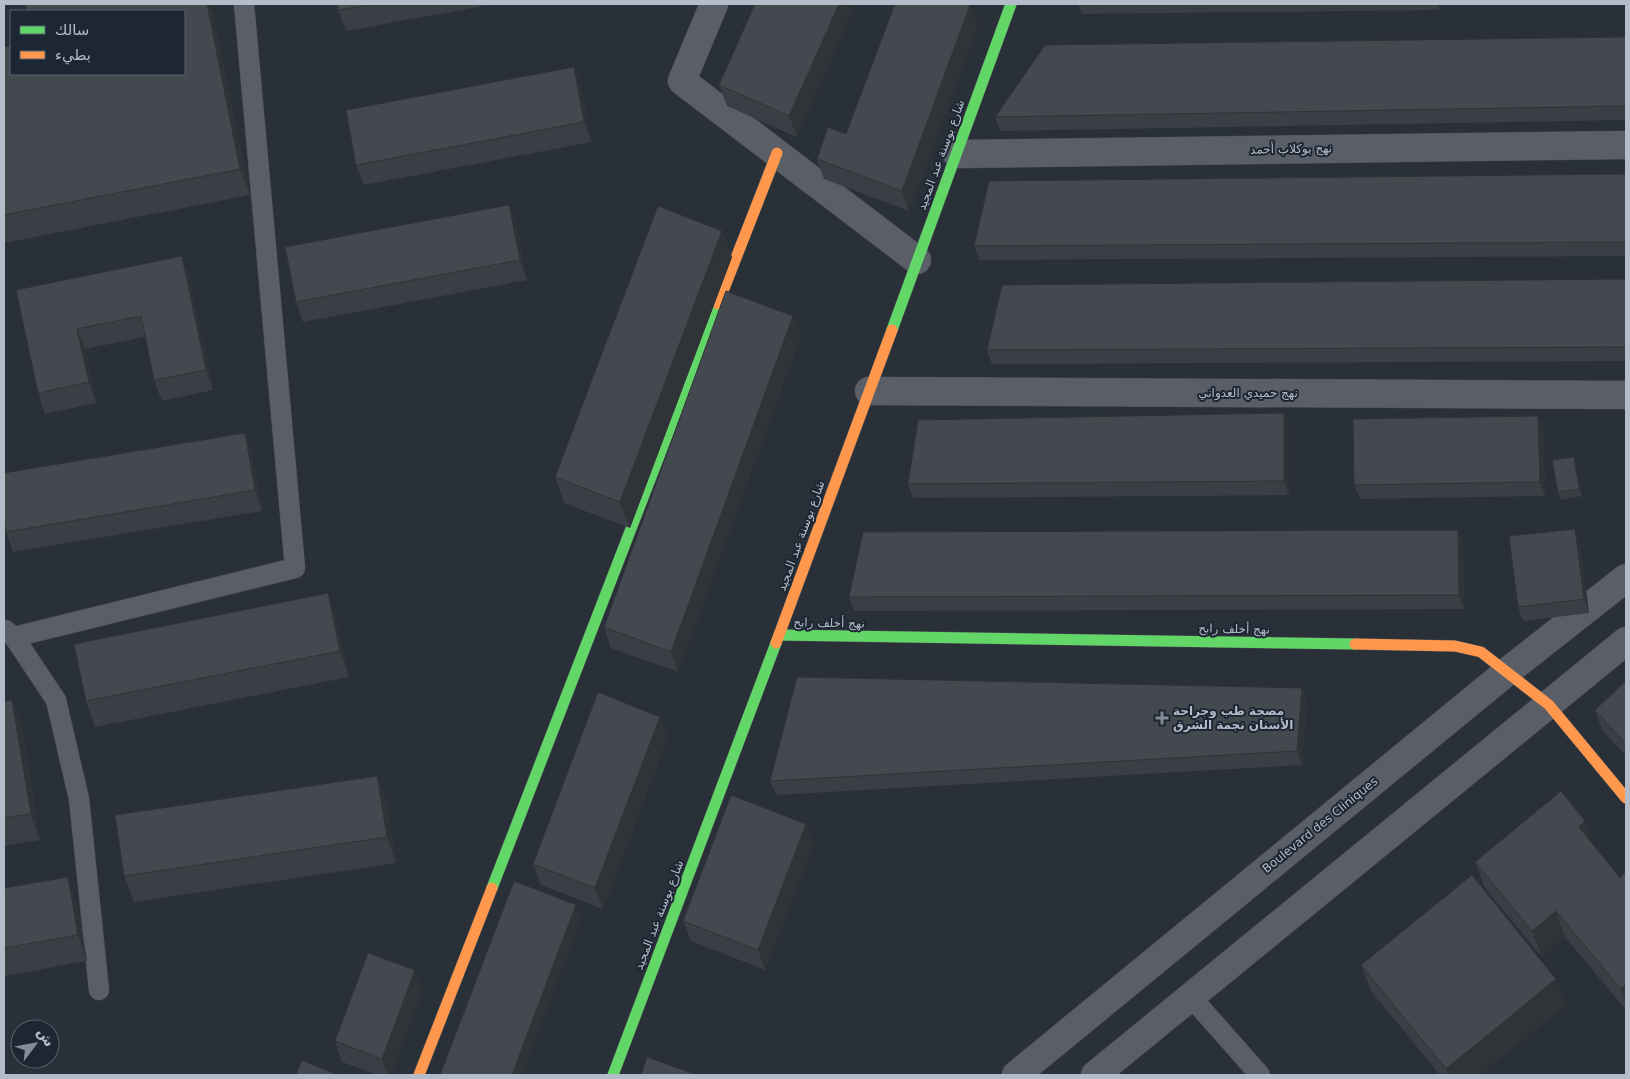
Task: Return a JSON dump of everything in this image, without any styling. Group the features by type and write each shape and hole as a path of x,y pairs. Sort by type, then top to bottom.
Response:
{"street":[{"path":"714,4 682,81 917,260"},
{"name":"شارع بوسنة عبد المجيد","path":"613,1075 779,636 1012,4"},
{"name":"نهج بوكلاب أحمد","path":"957,154 1626,145"},
{"path":"419,1075 778,153"},
{"name":"نهج حميدي العدواني","path":"869,391 1626,395"},
{"name":"Boulevard des Cliniques","path":"1016,1075 1508,671 1626,578"},
{"name":"نهج أخلف رابح","path":"779,636 1455,646 1481,652 1508,671 1548,705 1626,798"},
{"path":"1095,1075 1626,641"}],"lane":[{"path":"99,990 79,799 56,700 9,633 295,568 244,4"},
{"path":"1191,996 1260,1075"}],"building":[{"path":"25,4 207,4 240,169 4,215 4,47 10,46 10,75 185,75 185,10 27,10"},
{"path":"337,4 374,4 338,10"},
{"path":"755,4 839,4 789,116 719,85"},
{"path":"895,4 970,5 902,191 817,159 828,127 846,134"},
{"path":"1626,37 1626,106 995,117 1045,45"},
{"path":"574,67 584,122 356,165 346,110"},
{"path":"1626,174 1626,242 974,246 989,181"},
{"path":"509,205 520,260 296,302 285,247"},
{"path":"658,206 722,231 620,502 555,477"},
{"path":"182,256 206,370 154,380 141,316 77,329 89,382 38,393 16,290"},
{"path":"1626,279 1626,347 987,350 1002,285"},
{"path":"726,291 793,316 671,652 604,627"},
{"path":"1284,413 1284,481 908,484 918,420"},
{"path":"1538,416 1540,482 1354,485 1353,419"},
{"path":"245,433 255,490 6,532 4,519 4,473"},
{"path":"1574,457 1579,489 1558,492 1552,460"},
{"path":"1575,529 1584,599 1518,607 1509,536"},
{"path":"1458,530 1459,595 849,597 863,532"},
{"path":"328,593 340,651 86,701 74,644"},
{"path":"797,677 1302,688 1297,751 770,781"},
{"path":"1626,681 1626,744 1595,710"},
{"path":"598,692 660,717 595,888 533,864"},
{"path":"12,700 31,814 4,818 4,701"},
{"path":"377,776 387,837 124,876 115,815"},
{"path":"1561,791 1585,821 1579,827 1620,878 1625,873 1626,875 1626,984 1621,989 1556,911 1532,931 1475,862"},
{"path":"731,795 806,824 758,950 683,921"},
{"path":"1472,875 1556,979 1446,1069 1361,965"},
{"path":"68,877 78,935 4,948 4,888"},
{"path":"514,881 576,905 512,1075 440,1075"},
{"path":"368,953 415,970 382,1059 335,1041"},
{"path":"647,1057 697,1075 641,1075"},
{"path":"302,1060 337,1075 296,1075"}],"traffic: fast":[{"path":"892,330 1011,4"},
{"path":"492,888 718,304"},
{"path":"779,635 1355,644"},
{"path":"613,1075 776,643"}],"traffic: slow":[{"path":"718,304 777,153"},
{"path":"776,643 892,330"},
{"path":"1355,644 1455,646 1481,652 1549,705 1626,798"},
{"path":"419,1075 492,888"}],"place":[{"name":"مصحة طب وجراحة الأسنان نجمة الشرق","path":"1162,718"}]}
